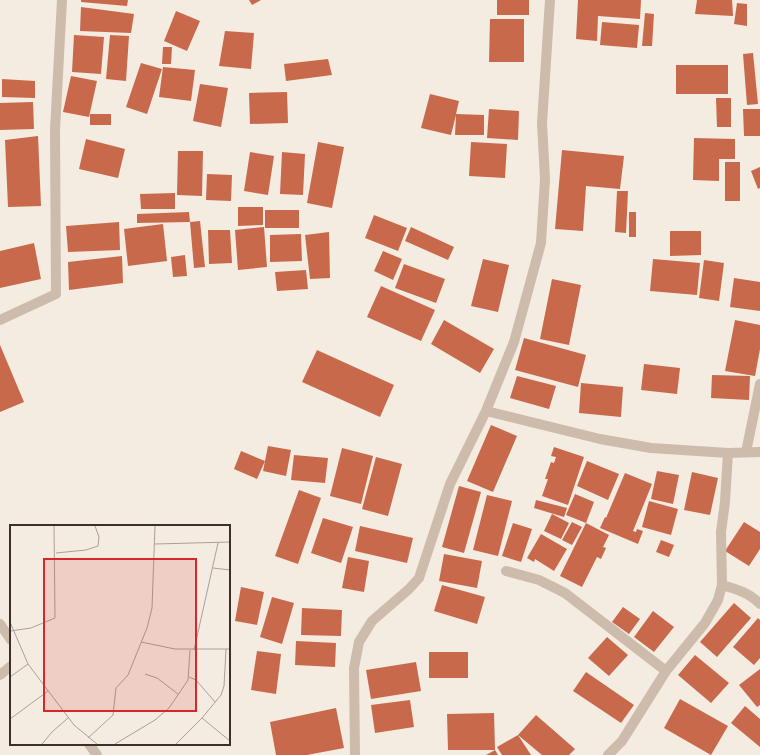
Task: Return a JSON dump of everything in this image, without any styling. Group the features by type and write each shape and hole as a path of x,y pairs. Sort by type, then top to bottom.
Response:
{"street":[{"path":"0,320 56,294 56,130 62,0"},
{"path":"354,755 354,668 359,642 372,621 419,578 450,484 486,411 514,342 541,243 545,179 542,123 550,0"},
{"path":"746,452 760,384"},
{"path":"486,411 600,439 651,448 728,453 760,452"},
{"path":"608,755 622,741 666,671 705,623 718,600 722,585 721,532 726,502 728,453"},
{"path":"506,571 539,580 565,593 666,671"},
{"path":"722,585 743,591 760,604"},
{"path":"0,624 10,639"},
{"path":"0,675 10,667"},
{"path":"90,745 97,755"}],"building":[{"path":"81,0 128,0 127,6 81,2"},
{"path":"249,0 261,0 252,5"},
{"path":"497,0 529,0 529,15 497,15"},
{"path":"578,0 641,0 640,19 598,16 597,41 576,39"},
{"path":"697,0 732,0 733,16 695,14"},
{"path":"737,3 747,4 747,26 734,24"},
{"path":"81,7 134,14 131,33 80,31"},
{"path":"176,11 200,21 187,51 164,41"},
{"path":"645,13 654,14 652,46 642,46"},
{"path":"490,19 524,19 524,62 489,62"},
{"path":"602,22 639,25 637,48 600,45"},
{"path":"225,31 254,33 251,69 219,66"},
{"path":"74,35 104,37 101,74 72,72"},
{"path":"110,35 129,36 126,81 106,79"},
{"path":"163,47 172,47 171,64 162,64"},
{"path":"753,53 758,104 747,105 743,54"},
{"path":"328,59 332,75 286,81 284,64"},
{"path":"141,63 162,69 147,114 126,107"},
{"path":"676,65 728,65 728,94 676,94"},
{"path":"163,67 195,70 191,101 159,97"},
{"path":"71,76 97,81 89,117 63,112"},
{"path":"2,79 35,81 35,98 2,97"},
{"path":"200,84 228,88 221,127 193,121"},
{"path":"287,92 288,123 250,124 249,93"},
{"path":"430,94 459,101 456,114 484,115 484,135 455,135 456,115 451,135 421,128"},
{"path":"716,98 731,98 731,127 717,127"},
{"path":"33,102 34,129 0,130 0,103"},
{"path":"489,109 519,111 518,140 487,138"},
{"path":"743,109 760,109 760,136 744,136"},
{"path":"90,114 111,114 111,125 90,125"},
{"path":"38,136 41,206 8,207 5,140"},
{"path":"694,138 735,139 735,159 719,159 719,181 693,180"},
{"path":"86,139 125,149 118,178 79,169"},
{"path":"318,142 344,147 332,208 307,203"},
{"path":"471,142 507,144 505,178 469,176"},
{"path":"562,150 624,156 620,189 586,186 583,231 555,229"},
{"path":"178,151 203,151 202,196 177,195"},
{"path":"250,152 274,156 268,195 244,191"},
{"path":"282,152 305,154 303,195 280,194"},
{"path":"725,162 740,162 740,201 725,201"},
{"path":"760,167 760,188 758,189 751,171"},
{"path":"207,174 232,175 231,201 206,200"},
{"path":"617,191 628,191 626,233 615,232"},
{"path":"175,193 175,209 141,209 140,194"},
{"path":"238,207 263,207 263,225 238,226"},
{"path":"265,210 299,210 299,228 265,228"},
{"path":"189,212 190,222 137,223 137,214"},
{"path":"629,212 636,212 636,237 629,237"},
{"path":"374,215 407,228 398,251 365,238"},
{"path":"200,221 205,267 194,268 190,222"},
{"path":"119,222 120,250 68,252 66,226"},
{"path":"163,224 167,261 128,266 124,229"},
{"path":"264,227 267,267 238,270 235,230"},
{"path":"411,227 454,247 448,260 405,241"},
{"path":"208,230 230,230 232,263 209,264"},
{"path":"670,231 701,231 701,255 670,256"},
{"path":"329,232 330,278 310,279 305,235"},
{"path":"301,234 302,261 270,262 270,235"},
{"path":"34,243 41,279 0,288 0,251"},
{"path":"383,251 402,259 393,280 374,271"},
{"path":"185,255 187,276 173,277 171,257"},
{"path":"122,256 123,283 69,290 68,262"},
{"path":"483,259 509,265 498,312 471,306"},
{"path":"653,259 700,263 697,295 650,291"},
{"path":"704,260 724,263 719,301 699,298"},
{"path":"404,264 445,279 436,303 395,288"},
{"path":"306,270 308,289 277,291 275,272"},
{"path":"734,278 760,282 760,311 730,307"},
{"path":"552,279 581,285 569,345 540,339"},
{"path":"381,286 435,310 421,341 367,317"},
{"path":"444,320 494,349 480,373 431,344"},
{"path":"735,320 760,325 760,349 755,376 725,371"},
{"path":"524,338 586,355 578,387 515,370"},
{"path":"0,345 24,402 0,412"},
{"path":"317,350 394,385 380,417 302,382"},
{"path":"644,364 680,368 677,394 641,390"},
{"path":"712,375 750,376 749,400 711,398"},
{"path":"517,376 556,386 549,409 510,398"},
{"path":"581,383 623,387 621,417 579,413"},
{"path":"491,425 517,436 493,492 467,481"},
{"path":"268,446 291,450 286,476 263,471"},
{"path":"554,447 584,457 568,505 542,496 548,479 545,479 551,462 554,463 556,457 551,456"},
{"path":"342,448 373,456 361,504 330,496"},
{"path":"241,451 265,461 257,479 234,469"},
{"path":"294,455 328,458 325,483 291,480"},
{"path":"376,457 402,464 388,516 362,509"},
{"path":"587,461 619,474 608,500 577,486"},
{"path":"657,471 679,475 673,504 651,499"},
{"path":"692,472 718,478 710,515 684,510"},
{"path":"625,473 652,484 633,531 636,532 637,529 643,531 638,544 600,528 605,517 606,518"},
{"path":"459,486 481,492 464,553 442,547"},
{"path":"299,490 321,498 298,564 275,556"},
{"path":"575,494 594,502 586,523 566,515"},
{"path":"487,495 512,501 498,556 473,550"},
{"path":"536,500 567,508 564,517 534,508"},
{"path":"649,501 678,509 671,535 642,527"},
{"path":"552,514 569,523 561,539 544,531"},
{"path":"323,518 353,527 341,563 311,553"},
{"path":"572,522 582,527 572,545 562,540"},
{"path":"744,522 760,532 760,549 749,566 725,551"},
{"path":"513,523 532,529 521,562 502,556"},
{"path":"586,523 609,535 603,547 606,548 601,559 597,557 582,587 560,576"},
{"path":"360,526 413,538 407,563 355,551"},
{"path":"541,534 567,549 554,571 535,559 534,562 527,558"},
{"path":"661,540 674,545 669,557 656,552"},
{"path":"444,554 482,561 477,588 439,581"},
{"path":"348,557 369,561 364,592 342,588"},
{"path":"442,585 485,597 477,624 434,611"},
{"path":"241,587 264,592 257,625 235,621"},
{"path":"272,597 294,603 282,644 260,637"},
{"path":"734,603 751,618 717,657 700,642"},
{"path":"623,607 640,619 629,634 612,622"},
{"path":"302,608 342,610 341,636 301,635"},
{"path":"653,611 674,627 654,652 634,637"},
{"path":"758,618 760,620 760,658 754,665 733,647"},
{"path":"607,637 628,655 609,676 588,658"},
{"path":"296,641 336,643 335,667 295,665"},
{"path":"257,651 281,654 276,694 251,690"},
{"path":"429,652 468,652 468,678 429,678"},
{"path":"695,655 729,683 711,703 678,675"},
{"path":"416,662 421,691 371,699 366,670"},
{"path":"760,669 760,705 757,707 739,685"},
{"path":"586,672 634,705 621,723 573,691"},
{"path":"680,699 728,726 711,755 664,728"},
{"path":"410,700 414,727 375,733 371,705"},
{"path":"745,706 760,719 760,747 731,723"},
{"path":"336,708 344,748 307,755 276,755 270,722"},
{"path":"494,713 495,750 448,750 447,714"},
{"path":"536,715 575,749 569,755 542,755 518,735"},
{"path":"518,735 531,755 502,755 497,747"},
{"path":"495,750 498,755 486,755"}]}
